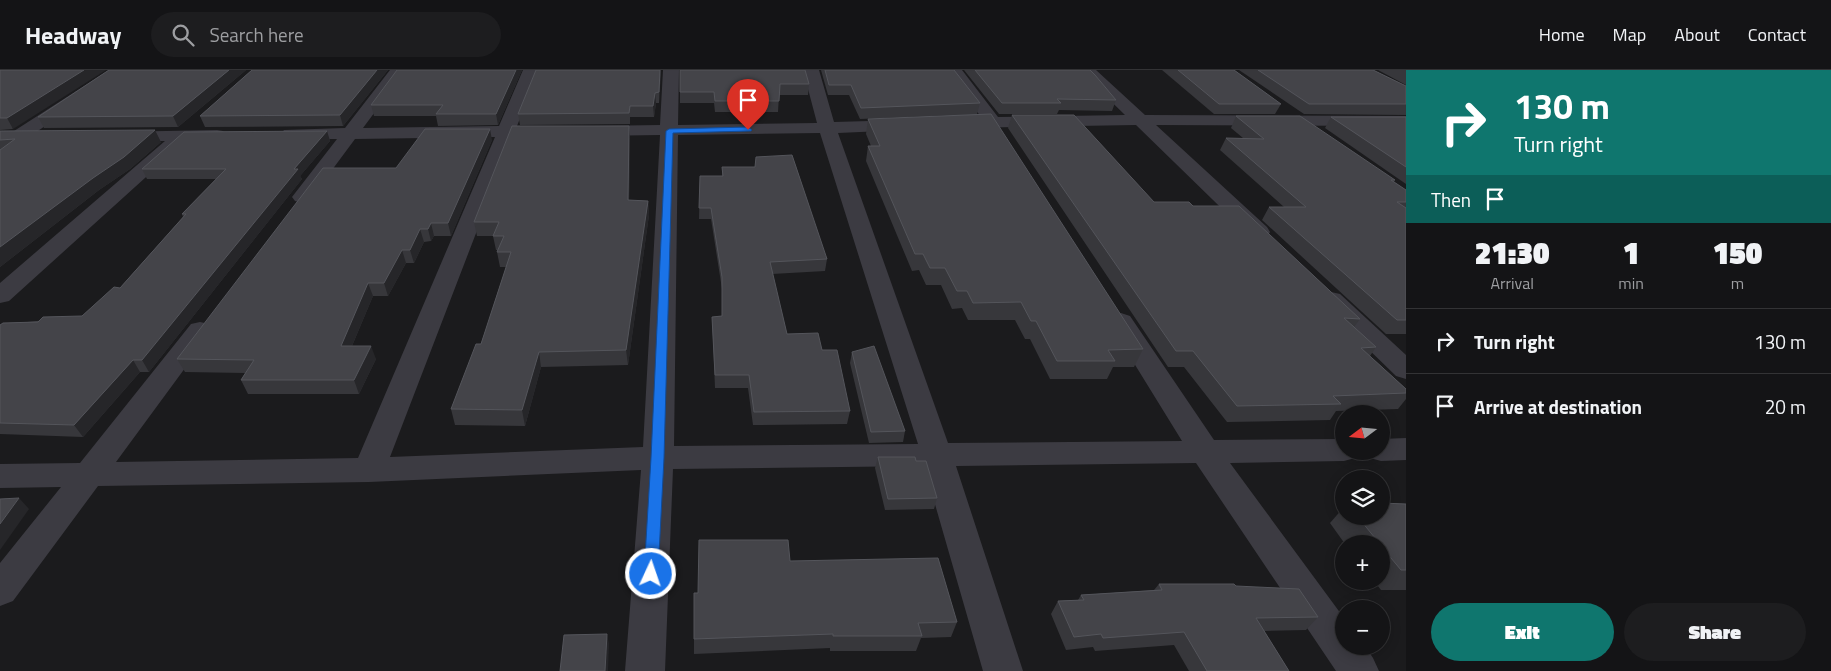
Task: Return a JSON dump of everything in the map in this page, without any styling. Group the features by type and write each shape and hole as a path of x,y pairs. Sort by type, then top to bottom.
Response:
{"street":[{"path":"0,148 9,136 119,70"},
{"path":"290,213 398,70"},
{"path":"369,470 531,70"},
{"path":"645,671 658,458 671,70"},
{"path":"811,70 827,128 937,456 1003,671"},
{"path":"954,70 1009,146"},
{"path":"1087,70 1278,249"},
{"path":"1274,104 1321,136"},
{"path":"944,124 1142,120 1406,121"},
{"path":"271,134 669,131 925,124"},
{"path":"104,136 189,129 231,135"},
{"path":"0,296 189,129"},
{"path":"9,136 46,136"},
{"path":"1313,282 1406,370"},
{"path":"1110,304 1206,453 1359,671"},
{"path":"0,590 212,315"},
{"path":"1390,450 1406,449"},
{"path":"0,476 91,473 369,470 658,458 1335,450"}],"building":[{"path":"0,70 84,70 7,118 0,118"},
{"path":"109,70 229,70 173,116 38,117"},
{"path":"252,70 377,70 340,115 200,116"},
{"path":"397,70 516,70 496,114 436,114 443,105 371,105"},
{"path":"536,70 660,70 659,92 655,93 653,106 630,106 629,113 518,114"},
{"path":"680,70 805,70 809,84 780,84 779,101 715,101 714,92 680,92"},
{"path":"825,70 954,70 980,103 861,108 851,85 829,85"},
{"path":"975,70 1090,70 1116,100 1057,99 1061,103 1002,103"},
{"path":"1178,70 1234,70 1281,104 1219,104"},
{"path":"1258,70 1373,70 1406,86 1406,104 1309,104"},
{"path":"991,114 1143,349 1108,350 1115,361 1057,361 1036,321 1031,321 1021,302 973,303 967,291 957,291 945,268 930,268 923,254 915,254 868,146 880,146 868,119"},
{"path":"1012,115 1074,115 1154,202 1189,202 1193,206 1239,206 1360,319 1344,318 1376,347 1361,348 1406,389 1406,393 1333,396 1341,404 1237,406 1193,351 1176,351"},
{"path":"1236,116 1300,116 1395,180 1391,180 1406,190 1406,202 1397,202 1406,208 1406,320 1397,320 1269,207 1306,207 1226,138 1264,139"},
{"path":"1331,117 1406,117 1406,167"},
{"path":"512,126 629,126 628,200 648,201 626,350 539,352 522,410 451,409 476,344 481,344 511,252 497,252 504,236 493,236 499,222 474,222"},
{"path":"425,129 490,129 448,223 431,223 428,229 420,229 410,250 402,250 384,283 368,283 341,346 371,346 354,380 241,380 254,360 177,359 323,168 396,168"},
{"path":"155,130 124,157 0,247 0,150 15,139 0,140 0,131"},
{"path":"327,131 294,169 298,169 142,360 133,360 74,425 0,423 0,325 3,323 38,322 43,317 82,316 114,287 120,288 186,214 182,214 226,169 142,169 184,132"},
{"path":"792,155 827,259 770,262 787,334 818,333 822,350 837,350 850,411 754,412 749,375 715,375 712,317 722,316 722,277 711,208 699,208 700,176 723,176 722,167 755,167 756,157"},
{"path":"874,346 905,431 871,432 852,352"},
{"path":"878,457 915,457 916,461 926,461 937,498 888,499"},
{"path":"19,498 0,524 0,499"},
{"path":"1390,503 1406,504 1406,570 1401,570 1390,557 1390,535 1373,535 1364,525 1390,525"},
{"path":"699,540 788,540 790,561 938,558 957,622 918,623 922,636 833,636 833,634 694,639 694,593 698,593"},
{"path":"1159,584 1234,584 1236,586 1299,589 1318,617 1256,618 1289,671 1207,671 1184,632 1103,638 1101,634 1074,637 1058,601 1084,600 1081,595 1162,590"},
{"path":"607,634 605,671 560,671 564,635"}],"route":[{"path":"651,574 658,458 669,131 748,130"}]}
